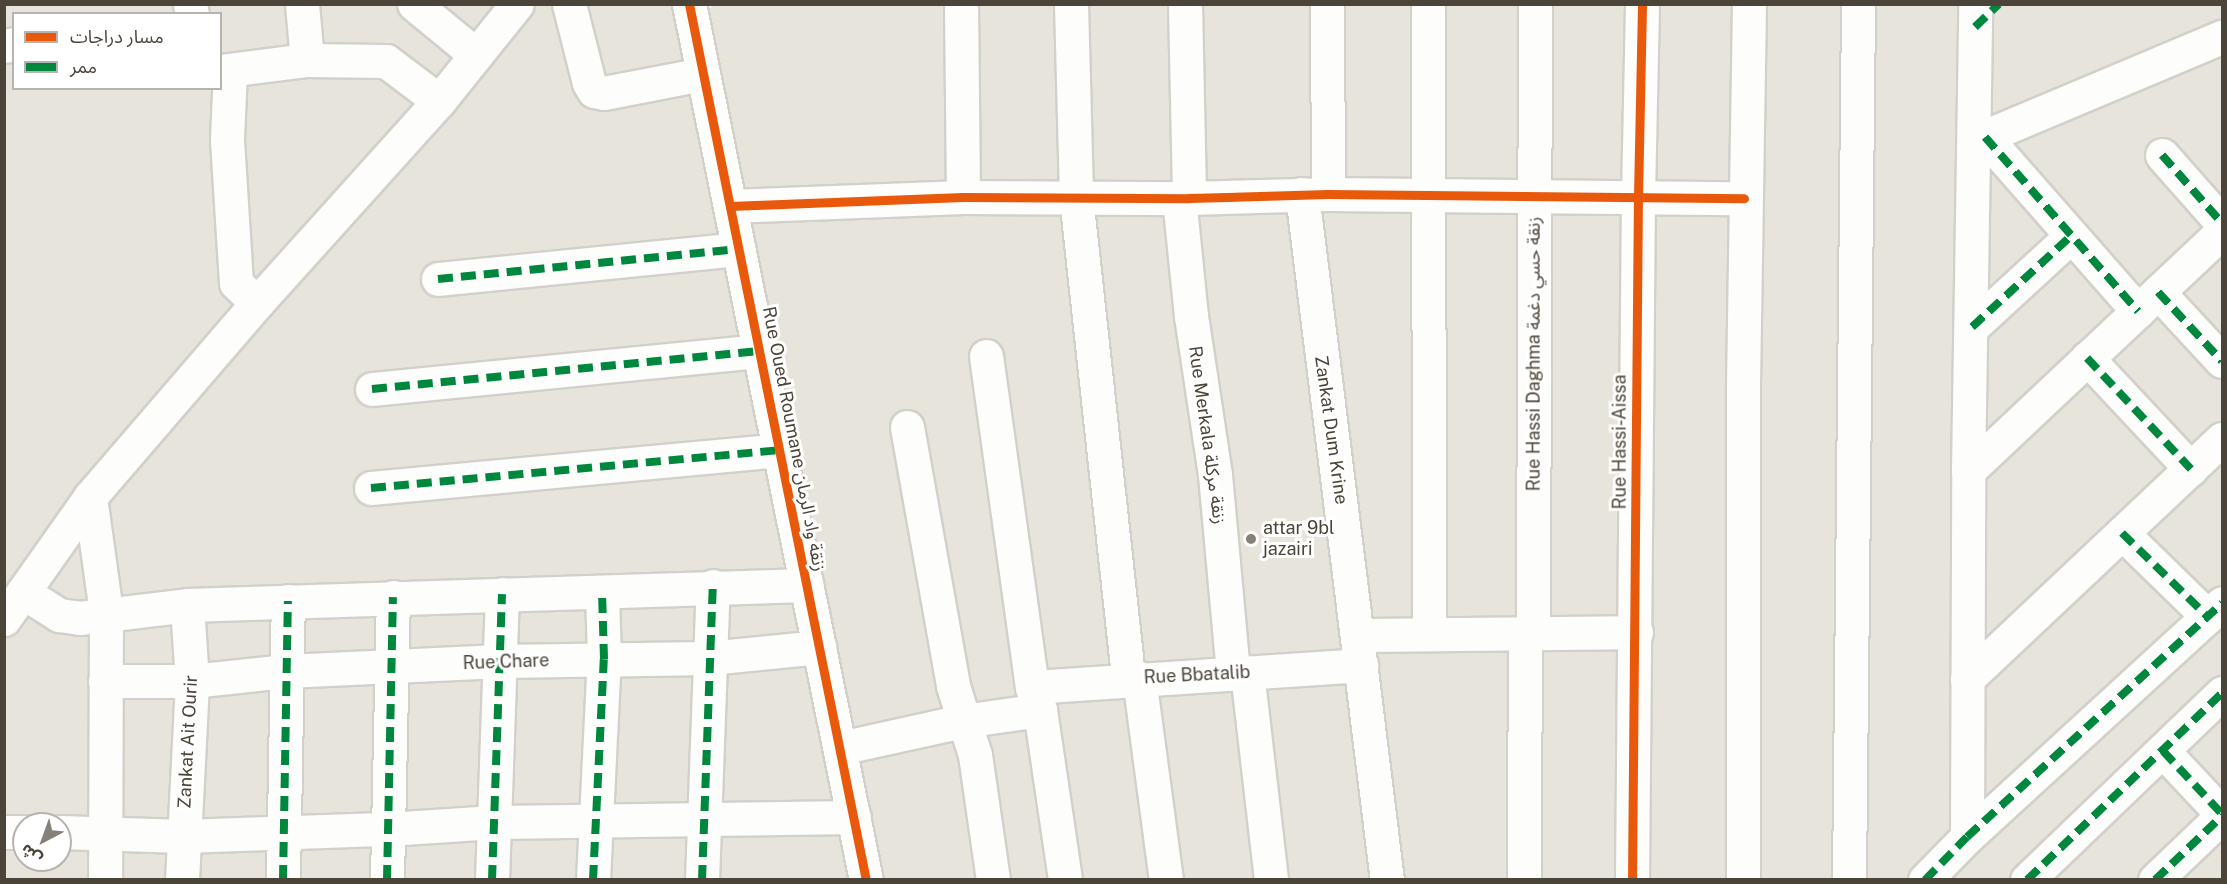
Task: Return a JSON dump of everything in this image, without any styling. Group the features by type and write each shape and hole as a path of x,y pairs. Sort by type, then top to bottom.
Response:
{"street":[{"path":"302,4 307,60"},
{"path":"414,4 476,55"},
{"path":"4,619 90,497 257,303 439,101 517,4"},
{"path":"569,4 589,83 594,91 604,93 703,74"},
{"name":"Rue Oued Roumane زنقة واد الرمان","path":"689,4 866,879"},
{"path":"961,4 963,197"},
{"path":"1071,4 1076,197 1134,679 1166,879"},
{"name":"Rue Merkala زنقة مركلة","path":"1185,4 1184,198 1191,316 1271,879"},
{"name":"Zankat Dum Krine","path":"1327,4 1310,275 1360,650 1387,879"},
{"path":"1428,4 1429,633"},
{"name":"Rue Hassi Daghma زنقة حسي دغمة","path":"1524,879 1529,632 1535,4"},
{"name":"Rue Hassi-Aissa","path":"1632,879 1636,632 1638,196 1642,4"},
{"path":"1743,879 1744,198 1749,4"},
{"path":"1849,879 1858,4"},
{"path":"1967,837 1968,471 1980,139 1975,16 1999,4"},
{"path":"1980,139 2223,37"},
{"path":"257,303 237,283 227,140 225,70 307,60 386,61 439,101"},
{"path":"1980,139 2071,236 2223,362"},
{"path":"2162,155 2223,223"},
{"path":"730,206 963,197 1184,198 1315,194 1744,198"},
{"path":"1968,471 2223,232"},
{"path":"1972,327 2071,236"},
{"path":"438,279 739,249"},
{"path":"372,389 759,351"},
{"path":"987,356 1036,699 1065,879"},
{"path":"2087,358 2191,469"},
{"path":"908,427 953,686 975,755 993,879"},
{"path":"1967,679 2223,439"},
{"path":"371,488 779,450"},
{"path":"90,497 106,613 103,832 105,879"},
{"path":"1925,879 1967,837 2215,610 2122,533"},
{"path":"23,591 59,615 80,618 106,613 187,605 393,597 603,593 713,586 807,585"},
{"path":"702,879 713,586"},
{"path":"593,879 604,659 603,593"},
{"path":"492,879 502,594"},
{"path":"387,879 393,597"},
{"path":"283,879 288,601"},
{"name":"Zankat Ait Ourir","path":"182,879 192,681 187,605"},
{"name":"Rue Bbatalib","path":"840,748 963,721 1036,699 1134,679 1240,673 1360,650 1429,633 1636,632"},
{"name":"Rue Chare","path":"105,681 192,681 286,671 500,662 709,658 819,647"},
{"path":"2026,879 2223,693"},
{"path":"2155,879 2223,815 2163,751"},
{"path":"72,832 183,836 388,829 494,822 854,817"}],"shaded area":[{"path":"693,4 698,22 714,4 2222,5 2222,879 5,880 5,5"}],"marked path":[{"path":"1975,27 1999,4"},
{"path":"1985,137 2138,311"},
{"path":"2162,155 2222,223"},
{"path":"1972,327 2071,236"},
{"path":"438,279 739,249"},
{"path":"2158,292 2222,361"},
{"path":"372,389 759,351"},
{"path":"2087,358 2191,469"},
{"path":"371,488 779,450"},
{"path":"2122,533 2208,617"},
{"path":"702,880 713,586"},
{"path":"593,880 604,659 602,593"},
{"path":"492,880 502,594"},
{"path":"387,880 393,597"},
{"path":"283,880 288,601"},
{"path":"1925,880 1967,837 2222,603"},
{"path":"2027,880 2222,693"},
{"path":"2163,751 2222,814"},
{"path":"2155,880 2222,816"}],"cycle path":[{"path":"689,4 866,880"},
{"path":"1632,880 1638,196 1642,4"},
{"path":"730,206 963,197 1189,198 1328,194 1744,198"}],"place":[{"name":"attar 9bl jazairi","path":"1251,539"}]}
